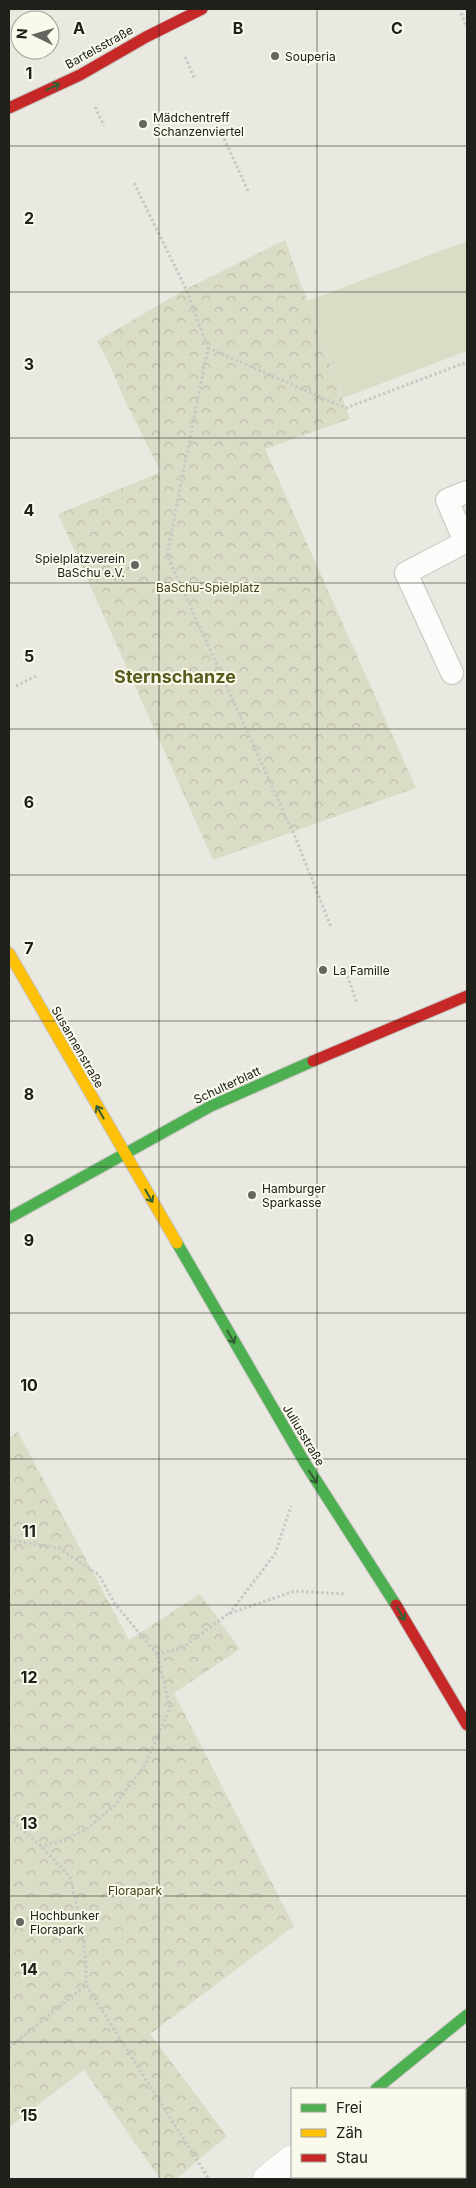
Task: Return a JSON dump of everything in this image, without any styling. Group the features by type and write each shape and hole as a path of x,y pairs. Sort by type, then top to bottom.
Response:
{"street":[{"name":"Bartelsstraße","path":"9,108 80,75 146,37 202,9"},
{"name":"Susannenstraße","path":"9,953 124,1154"},
{"name":"Schulterblatt","path":"9,1218 210,1106 467,996"},
{"name":"Juliusstraße","path":"124,1154 305,1463 390,1596 467,1726"},
{"path":"377,2088 467,2015"},
{"path":"267,2179 291,2159"}],"lane":[{"path":"452,673 406,573 466,541 447,500 467,492"}],"path":[{"path":"461,13 467,28"},
{"path":"222,134 249,192"},
{"path":"134,183 186,289 208,348 167,555 296,839 331,927"},
{"path":"208,348 346,408 467,362"},
{"path":"16,686 36,676"},
{"path":"9,1540 60,1548 99,1575 114,1604 157,1654 170,1708 145,1765 115,1805 86,1830 58,1842 41,1846"},
{"path":"157,1654 182,1648 228,1614 275,1554"},
{"path":"228,1614 295,1591 390,1596"},
{"path":"9,1818 41,1846 70,1877 81,1924 86,1961 86,1985 209,2179"},
{"path":"9,2048 86,1985"}],"green space":[{"name":"BaSchu-Spielplatz","path":"285,240 350,419 265,449 416,788 213,860 58,514 161,472 97,341 186,289"},
{"path":"467,241 467,351 343,398 307,301"},
{"name":"Florapark","path":"18,1432 129,1640 200,1594 240,1649 174,1693 294,1926 150,2034 227,2136 176,2179 160,2179 84,2070 9,2127 9,1438"}],"traffic: fast":[{"path":"9,1218 211,1106 313,1061"},
{"path":"177,1243 305,1463 396,1605"},
{"path":"377,2088 467,2015"}],"traffic: slow":[{"path":"9,953 177,1243"}],"traffic: jam":[{"path":"9,108 80,75 146,37 202,9"},
{"path":"313,1061 467,996"},
{"path":"396,1605 467,1725"}],"place":[{"name":"Souperia","path":"275,56"},
{"name":"Mädchentreff Schanzenviertel","path":"143,124"},
{"name":"Spielplatzverein BaSchu e.V.","path":"135,565"},
{"name":"La Famille","path":"323,970"},
{"name":"Hamburger Sparkasse","path":"252,1195"},
{"name":"Hochbunker Florapark","path":"20,1922"}],"district":[{"name":"Sternschanze","path":"175,676"}]}
